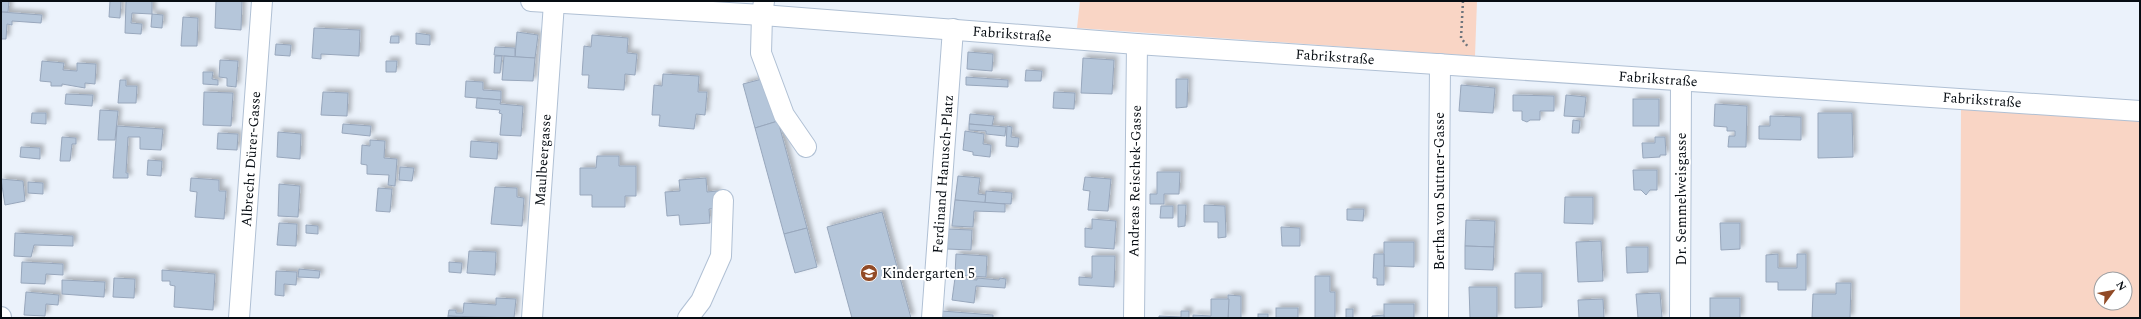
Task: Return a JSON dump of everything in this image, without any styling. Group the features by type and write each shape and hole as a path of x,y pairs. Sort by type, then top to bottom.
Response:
{"street":[{"name":"Albrecht Dürer-Gasse","path":"239,318 262,1"},
{"name":"Fabrikstraße","path":"531,1 554,3 763,8 953,29 1137,44 2140,111"},
{"name":"Maulbeergasse","path":"532,318 554,3"},
{"path":"763,8 761,53 784,115 806,147"},
{"name":"Ferdinand Hanusch-Platz","path":"932,318 953,29"},
{"name":"Andreas Reischek-Gasse","path":"1134,318 1137,44"},
{"name":"Bertha von Suttner-Gasse","path":"1438,318 1440,64"},
{"name":"Dr. Semmelweisgasse","path":"1680,318 1681,80"},
{"path":"688,318 701,301 721,256 724,200"}],"path":[{"path":"1463,1 1461,38 1470,48"}],"shaded area":[{"path":"1080,1 1477,1 1475,56 1077,28"},
{"path":"1961,105 2140,119 2140,318 1960,318"}],"building":[{"path":"1,1 9,1 8,12 1,12"},
{"path":"110,1 121,1 120,18 109,17"},
{"path":"126,1 152,1 152,14 132,13 131,23 142,24 141,34 125,33"},
{"path":"216,1 242,1 241,30 215,28"},
{"path":"1,12 42,15 41,23 12,21 12,25 7,24 6,39 1,39"},
{"path":"152,14 163,15 162,28 151,27"},
{"path":"183,17 198,18 197,46 181,46"},
{"path":"314,28 360,30 359,56 321,54 321,59 312,58"},
{"path":"517,32 538,35 535,58 515,57"},
{"path":"416,33 430,35 430,45 416,44"},
{"path":"592,35 628,38 627,53 637,54 635,75 625,74 624,90 588,88 589,75 582,75 584,46 591,47"},
{"path":"391,36 399,36 399,43 390,43"},
{"path":"276,44 291,45 290,56 275,55"},
{"path":"495,47 515,48 515,57 494,55"},
{"path":"968,52 993,54 992,71 967,69"},
{"path":"495,56 502,56 500,73 494,73"},
{"path":"504,56 535,58 533,81 502,80"},
{"path":"1083,58 1114,60 1112,94 1081,93"},
{"path":"220,60 238,61 236,87 227,86 227,78 219,77"},
{"path":"42,61 64,63 63,70 77,71 77,63 96,64 95,84 85,83 85,88 62,84 62,86 51,86 51,82 40,81"},
{"path":"386,61 397,61 396,72 386,72"},
{"path":"1026,70 1042,71 1041,81 1025,81"},
{"path":"203,72 213,72 212,79 218,80 218,85 203,84"},
{"path":"663,74 699,76 698,92 707,92 705,115 696,114 694,129 659,126 660,115 652,115 654,85 662,86"},
{"path":"966,77 1008,80 1008,87 966,85"},
{"path":"766,78 778,121 755,128 743,84"},
{"path":"1176,79 1188,79 1187,107 1176,108"},
{"path":"120,80 126,80 126,86 137,86 136,103 118,103"},
{"path":"466,81 483,82 483,90 501,91 501,100 465,97"},
{"path":"1461,85 1495,88 1493,113 1459,111"},
{"path":"204,92 233,93 231,126 203,125"},
{"path":"323,92 348,93 347,116 321,115"},
{"path":"1054,92 1075,93 1074,109 1053,108"},
{"path":"66,94 93,95 92,106 65,104"},
{"path":"1513,95 1554,96 1554,111 1540,111 1540,120 1530,120 1527,122 1522,120 1522,111 1513,111"},
{"path":"1566,95 1586,97 1584,117 1564,116"},
{"path":"477,98 501,100 500,104 523,106 521,136 500,135 502,114 499,113 500,110 476,108"},
{"path":"1633,99 1659,99 1659,126 1633,126"},
{"path":"1715,104 1747,106 1746,147 1728,147 1729,136 1735,136 1735,131 1727,131 1727,127 1714,126"},
{"path":"100,110 118,111 115,140 98,140"},
{"path":"32,113 46,113 46,124 31,123"},
{"path":"1818,113 1852,113 1853,157 1818,158"},
{"path":"970,114 994,116 992,126 969,124"},
{"path":"1770,116 1801,117 1801,140 1759,139 1759,126 1770,126"},
{"path":"1573,120 1580,121 1579,133 1572,133"},
{"path":"778,121 807,228 784,234 755,128"},
{"path":"343,124 371,126 370,136 342,133"},
{"path":"969,124 1006,127 1005,136 986,134 986,131 969,130"},
{"path":"117,126 163,129 161,150 140,149 140,137 128,137 126,173 128,173 128,178 113,178"},
{"path":"1007,126 1012,127 1011,137 1019,138 1018,147 1006,146"},
{"path":"965,131 984,134 983,144 991,145 990,157 973,155 973,152 963,150"},
{"path":"278,132 301,134 300,159 277,157"},
{"path":"218,133 238,134 237,150 217,149"},
{"path":"62,137 76,138 76,144 72,144 70,161 60,161"},
{"path":"1655,137 1665,137 1666,155 1660,155 1660,157 1643,158 1642,143 1655,143"},
{"path":"370,140 385,141 384,158 397,159 395,186 388,185 389,175 367,174 367,165 361,164 362,145 370,146"},
{"path":"471,141 498,143 497,159 470,157"},
{"path":"21,147 40,148 40,159 20,157"},
{"path":"597,156 619,156 619,166 636,166 636,196 625,196 625,207 592,207 592,195 580,195 580,168 596,168"},
{"path":"148,160 162,161 161,176 147,175"},
{"path":"400,167 414,168 412,181 399,180"},
{"path":"1633,170 1657,170 1657,190 1650,190 1646,195 1641,190 1634,190"},
{"path":"1157,172 1180,172 1179,194 1164,194 1164,204 1150,204 1150,194 1157,194"},
{"path":"958,176 980,178 978,194 986,195 985,203 955,200"},
{"path":"1085,177 1111,179 1108,211 1088,210 1090,191 1083,190"},
{"path":"191,178 219,180 219,191 226,191 224,219 195,217 197,192 190,191"},
{"path":"706,178 707,192 717,191 718,208 709,209 710,223 680,225 679,215 667,216 665,192 680,191 679,180"},
{"path":"1,179 23,181 25,201 5,205"},
{"path":"28,182 43,183 43,194 28,193"},
{"path":"279,184 300,186 298,217 278,216"},
{"path":"495,187 517,188 517,197 524,198 522,226 491,224"},
{"path":"378,188 392,189 390,212 376,211"},
{"path":"986,191 1012,193 1011,204 985,203"},
{"path":"1565,197 1593,197 1593,224 1564,223"},
{"path":"955,200 1005,204 1005,212 974,211 973,227 952,226"},
{"path":"1178,205 1186,205 1185,226 1178,227"},
{"path":"1204,205 1225,206 1226,237 1218,238 1218,222 1204,222"},
{"path":"1161,206 1173,206 1173,218 1160,218"},
{"path":"1347,209 1364,209 1363,221 1347,220"},
{"name":"Kindergarten 5","path":"882,212 911,318 852,318 827,227"},
{"path":"1092,219 1116,221 1114,249 1085,247 1085,228 1092,229"},
{"path":"1466,220 1495,221 1494,247 1465,246"},
{"path":"279,223 297,224 296,246 277,245"},
{"path":"1720,223 1740,223 1740,249 1721,250"},
{"path":"306,225 318,226 318,234 306,233"},
{"path":"1281,227 1300,228 1300,246 1282,246"},
{"path":"807,228 817,267 795,273 784,234"},
{"path":"948,229 972,230 971,250 947,249"},
{"path":"15,233 73,236 73,246 34,245 31,257 14,256"},
{"path":"1601,241 1603,281 1578,282 1576,242"},
{"path":"1384,242 1414,242 1414,267 1384,266"},
{"path":"1465,246 1494,247 1493,270 1465,269"},
{"path":"1626,247 1648,247 1648,272 1627,273"},
{"path":"469,251 496,252 495,275 467,273"},
{"path":"956,254 987,256 986,277 955,275"},
{"path":"1374,254 1384,254 1384,285 1377,285 1377,278 1373,278"},
{"path":"1778,254 1778,268 1797,268 1797,254 1806,254 1806,290 1778,290 1778,282 1766,282 1766,255"},
{"path":"1092,256 1115,256 1114,287 1079,285 1079,277 1092,278"},
{"path":"22,262 63,264 63,275 46,274 45,284 21,283"},
{"path":"449,262 462,263 461,273 449,272"},
{"path":"299,269 320,271 319,278 298,277"},
{"path":"162,270 215,274 213,310 174,307 175,286 170,285 170,281 162,281"},
{"path":"276,271 297,272 296,285 284,284 284,296 275,295"},
{"path":"1515,273 1542,273 1542,307 1515,308"},
{"path":"1315,276 1330,276 1330,292 1335,292 1335,318 1315,318"},
{"path":"114,278 135,279 134,298 113,297"},
{"path":"955,278 977,280 977,278 999,280 1000,278 1006,279 1005,288 976,286 974,303 952,300"},
{"path":"62,280 105,282 104,297 62,294"},
{"path":"1836,283 1851,283 1850,318 1812,318 1813,294 1836,294"},
{"path":"1469,287 1497,287 1497,318 1470,318"},
{"path":"26,292 59,295 58,305 46,304 45,316 24,315"},
{"path":"1660,293 1662,318 1638,318 1636,294"},
{"path":"1228,295 1241,296 1241,318 1228,318"},
{"path":"496,298 516,299 514,318 448,316 449,310 456,310 456,313 463,313 464,303 496,305"},
{"path":"1710,298 1740,298 1740,318 1710,318"},
{"path":"1211,299 1229,299 1228,318 1193,318 1193,315 1211,316"},
{"path":"1603,299 1604,318 1579,318 1578,300"},
{"path":"1384,304 1414,304 1414,318 1384,318"},
{"path":"1276,308 1298,308 1298,318 1276,318"},
{"path":"1346,309 1353,309 1353,318 1346,318"},
{"path":"942,311 993,315 993,318 942,318"},
{"path":"1181,311 1189,311 1189,318 1159,318 1159,316 1181,317"},
{"path":"1258,314 1268,314 1268,318 1258,318"},
{"path":"1384,315 1384,318 1372,318 1372,316"},
{"path":"448,316 463,317 463,318 448,318"}],"place":[{"name":"Kindergarten 5","path":"869,273"}]}
